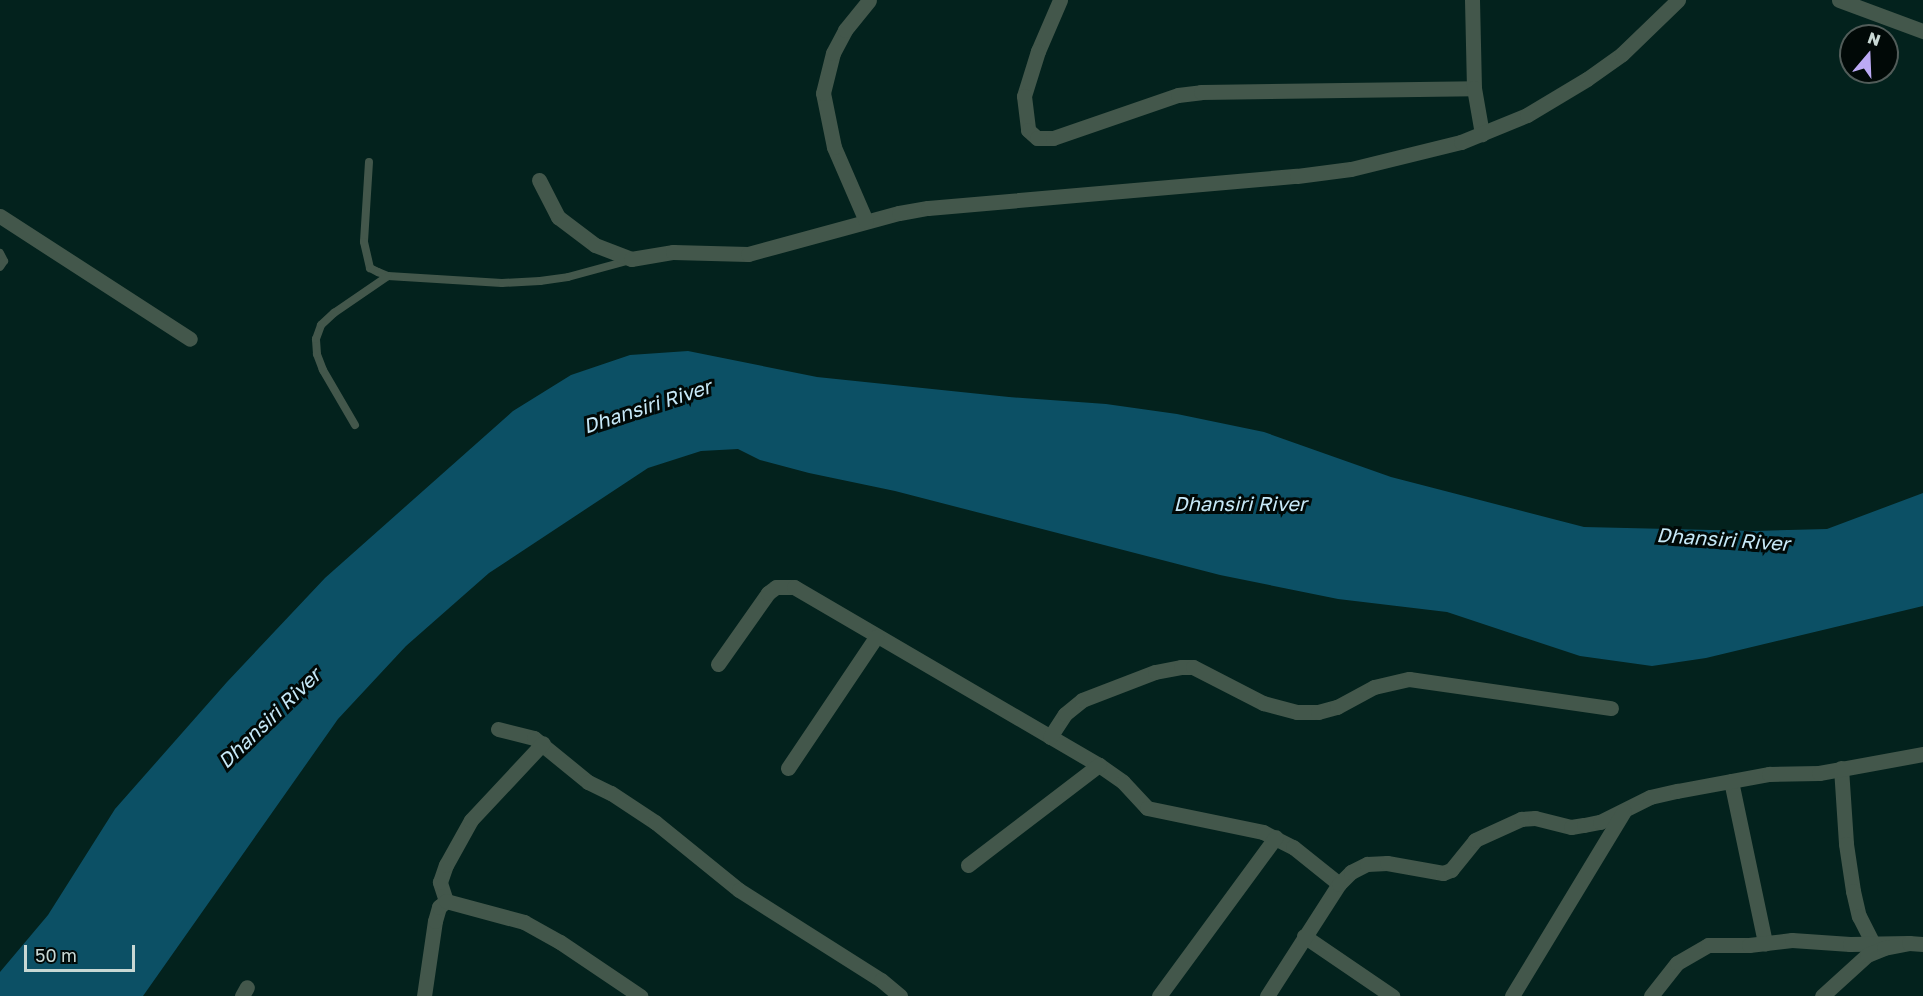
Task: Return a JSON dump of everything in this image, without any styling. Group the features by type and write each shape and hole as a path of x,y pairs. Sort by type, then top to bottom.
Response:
{"street":[{"path":"866,221 834,147 824,93 833,53 845,30 869,0"},
{"path":"1060,0 1038,51 1024,96 1028,130 1037,138 1053,138 1178,94 1474,88"},
{"path":"1472,0 1474,88 1482,134"},
{"path":"539,180 558,217 595,245 631,259 673,252 748,254 866,221 928,208 1273,178 1351,169 1461,142 1527,115 1587,79 1622,54 1678,0"},
{"path":"1839,0 1923,31"},
{"path":"0,216 190,339"},
{"path":"718,664 768,593 784,585 802,590 876,637 1099,765 1123,782 1147,808 1263,832 1276,837 1306,856 1339,884"},
{"path":"788,768 876,637"},
{"path":"1050,737 1065,714 1082,700 1155,672 1181,667 1193,667 1263,703 1297,712 1318,712 1337,707 1374,687 1409,679 1611,708"},
{"path":"498,729 534,738 543,743 588,782 611,793 655,822 739,890 881,980 900,996"},
{"path":"446,901 440,882 446,865 471,820 543,743"},
{"path":"1267,996 1339,884 1351,872 1367,864 1387,863 1443,873 1451,870 1475,840 1521,819 1535,818 1571,827 1600,822 1650,797 1769,774 1819,773 1923,754"},
{"path":"968,865 1099,765"},
{"path":"1841,768 1846,844 1853,891 1859,916 1873,944"},
{"path":"1731,781 1765,943"},
{"path":"1512,996 1625,810"},
{"path":"1159,996 1276,837"},
{"path":"424,996 438,907 446,901"},
{"path":"446,901 524,922 560,942 640,996"},
{"path":"1304,936 1373,990 1392,996"},
{"path":"1651,996 1677,963 1708,945 1792,940 1916,944"},
{"path":"1822,996 1867,955 1884,948 1916,944"}],"lane":[{"path":"369,162 364,242 370,268 388,276 502,283 540,281 568,277 631,259"},
{"path":"0,254 4,261 0,267"},
{"path":"355,425 323,370 317,354 316,339 321,324 388,276"}],"water":[{"name":"Dhansiri River","path":"688,351 817,377 1009,397 1106,404 1177,414 1264,432 1391,477 1584,527 1754,531 1827,529 1923,493 1923,606 1706,658 1652,666 1580,656 1447,612 1338,599 1220,575 895,491 809,473 760,460 738,449 701,451 648,468 489,573 406,646 338,719 143,996 0,996 0,972 48,915 115,809 227,682 325,578 513,411 571,375 630,355"}]}
